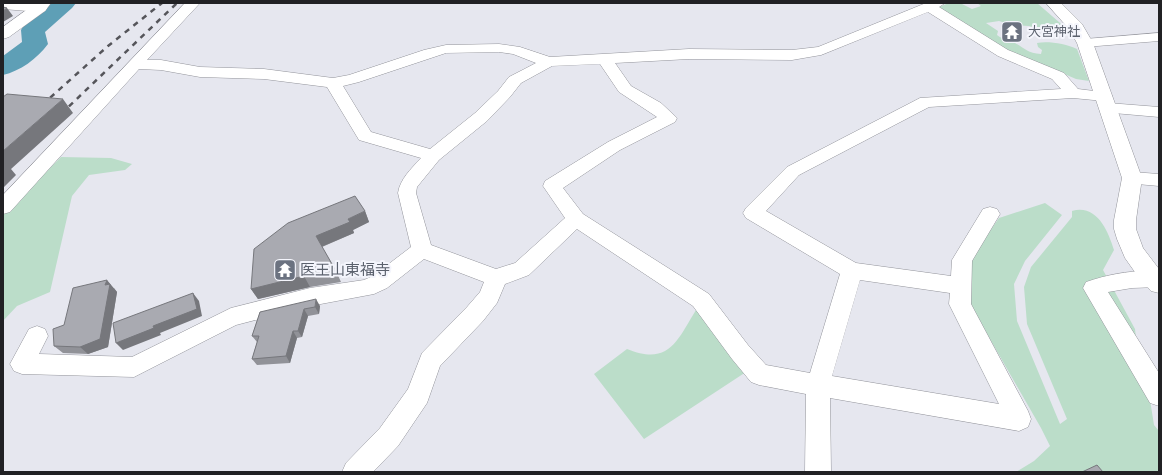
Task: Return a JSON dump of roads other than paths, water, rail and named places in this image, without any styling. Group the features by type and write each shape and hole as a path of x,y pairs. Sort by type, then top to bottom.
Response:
{"street":[{"path":"3,207 193,3"},
{"path":"1053,3 1076,27 1085,43 1132,178 1125,220 1125,230 1133,252 1157,282"},
{"path":"3,5 42,6"},
{"path":"135,64 161,65 200,72 264,74 333,83 353,79 429,53 446,49 498,48 515,50 549,62 703,54 792,55 821,51 934,5 1003,53 1058,76 1073,93"},
{"path":"3,34 42,6"},
{"path":"1085,43 1159,37"},
{"path":"604,58 625,88 655,107 669,118 614,146 552,186 576,219 701,300 740,352 759,374 1018,419 960,304 962,260 990,214"},
{"path":"422,250 407,193 408,185 433,156 481,117 504,94 515,80 549,62"},
{"path":"333,83 365,136 433,156"},
{"path":"961,286 852,271 753,213 793,171 926,102 1073,93 1106,102 1159,112"},
{"path":"1132,178 1159,180"},
{"path":"422,250 496,278 522,269 576,219"},
{"path":"37,336 22,364 134,367 231,317 310,297 366,288 380,282 422,250"},
{"path":"818,472 818,385 852,271"},
{"path":"355,472 389,437 418,395 430,360 475,314 489,297 496,278"},
{"path":"1157,282 1140,279 1118,281 1094,288 1159,395"}],"waterway":[{"path":"3,67 27,52 35,44 33,30 64,3"}],"railway":[{"path":"42,105 108,46 162,3"},
{"path":"61,114 177,3"}],"place":[{"name":"大宮神社","path":"1012,32"},
{"name":"医王山東福寺","path":"285,270"}]}
